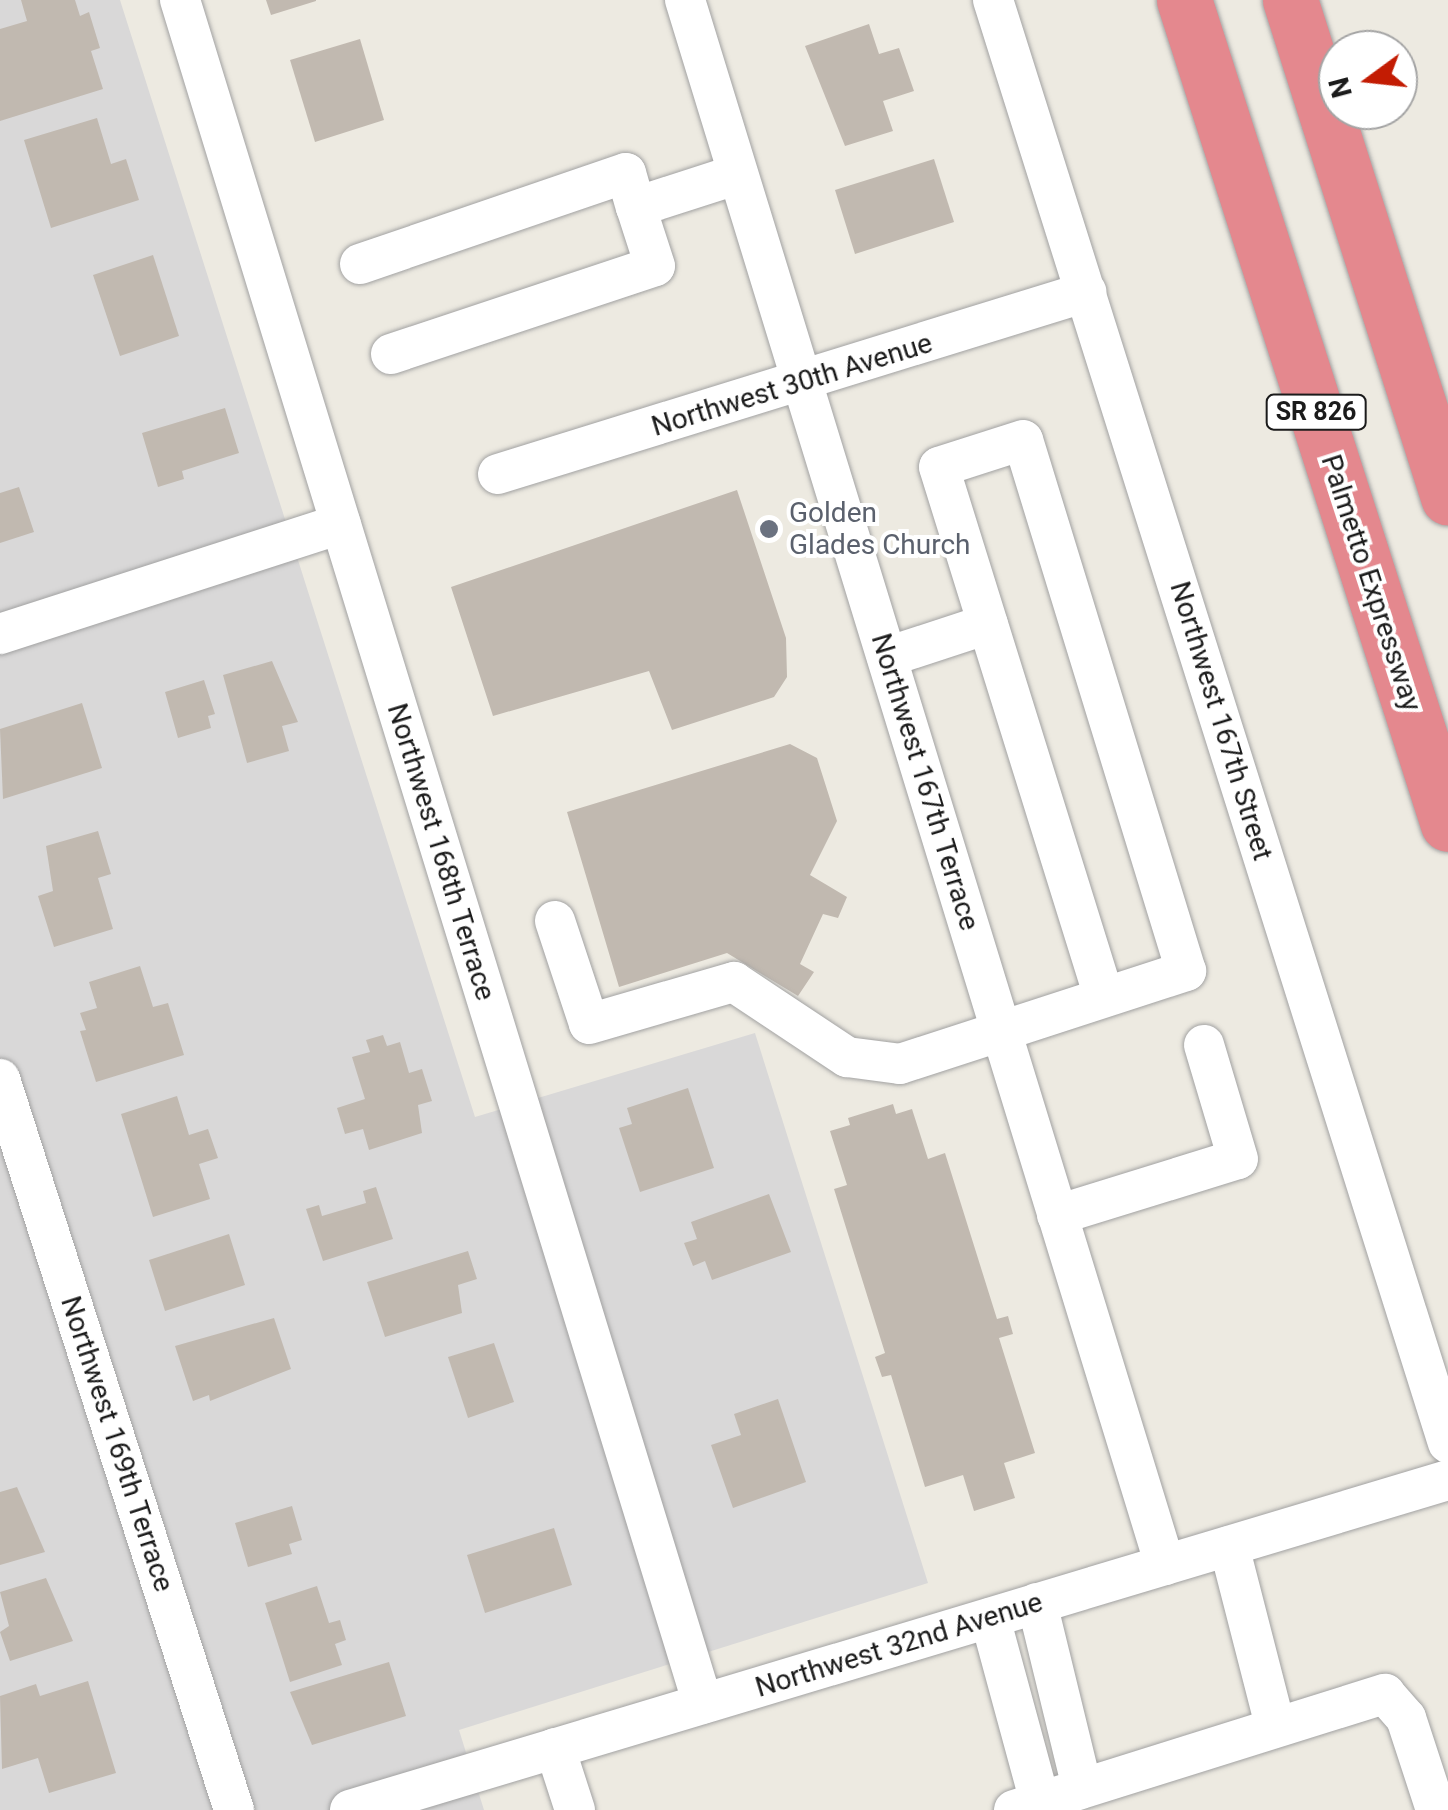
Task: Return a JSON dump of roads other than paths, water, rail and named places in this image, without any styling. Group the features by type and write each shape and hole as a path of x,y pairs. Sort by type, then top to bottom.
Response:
{"highway":[{"name":"Palmetto Expressway","path":"1184,0 1448,824"},
{"path":"1290,0 1448,498"}],"street":[{"name":"Northwest 168th Terrace","path":"180,0 703,1704"},
{"name":"Northwest 167th Terrace","path":"684,0 1165,1565"},
{"name":"Northwest 167th Street","path":"993,0 1448,1443"},
{"path":"360,264 626,173 655,266 391,354"},
{"path":"636,208 738,174"},
{"name":"Northwest 30th Avenue","path":"498,474 803,383 1086,292"},
{"path":"555,921 589,1024 734,982 847,1057 900,1064 1186,971 1023,440 939,467 1104,997"},
{"path":"0,634 340,524"},
{"path":"887,657 988,624"},
{"path":"1058,1215 1238,1158 1204,1044"},
{"name":"Northwest 169th Terrace","path":"0,1078 234,1810"},
{"name":"Northwest 32nd Avenue","path":"350,1810 1448,1480"},
{"path":"1229,1546 1275,1724"},
{"path":"1037,1603 1082,1788"},
{"path":"990,1618 1027,1806 1275,1724 1385,1694 1406,1718 1436,1810"},
{"path":"555,1748 575,1810"}],"place":[{"name":"Golden Glades Church","path":"769,529"}]}
